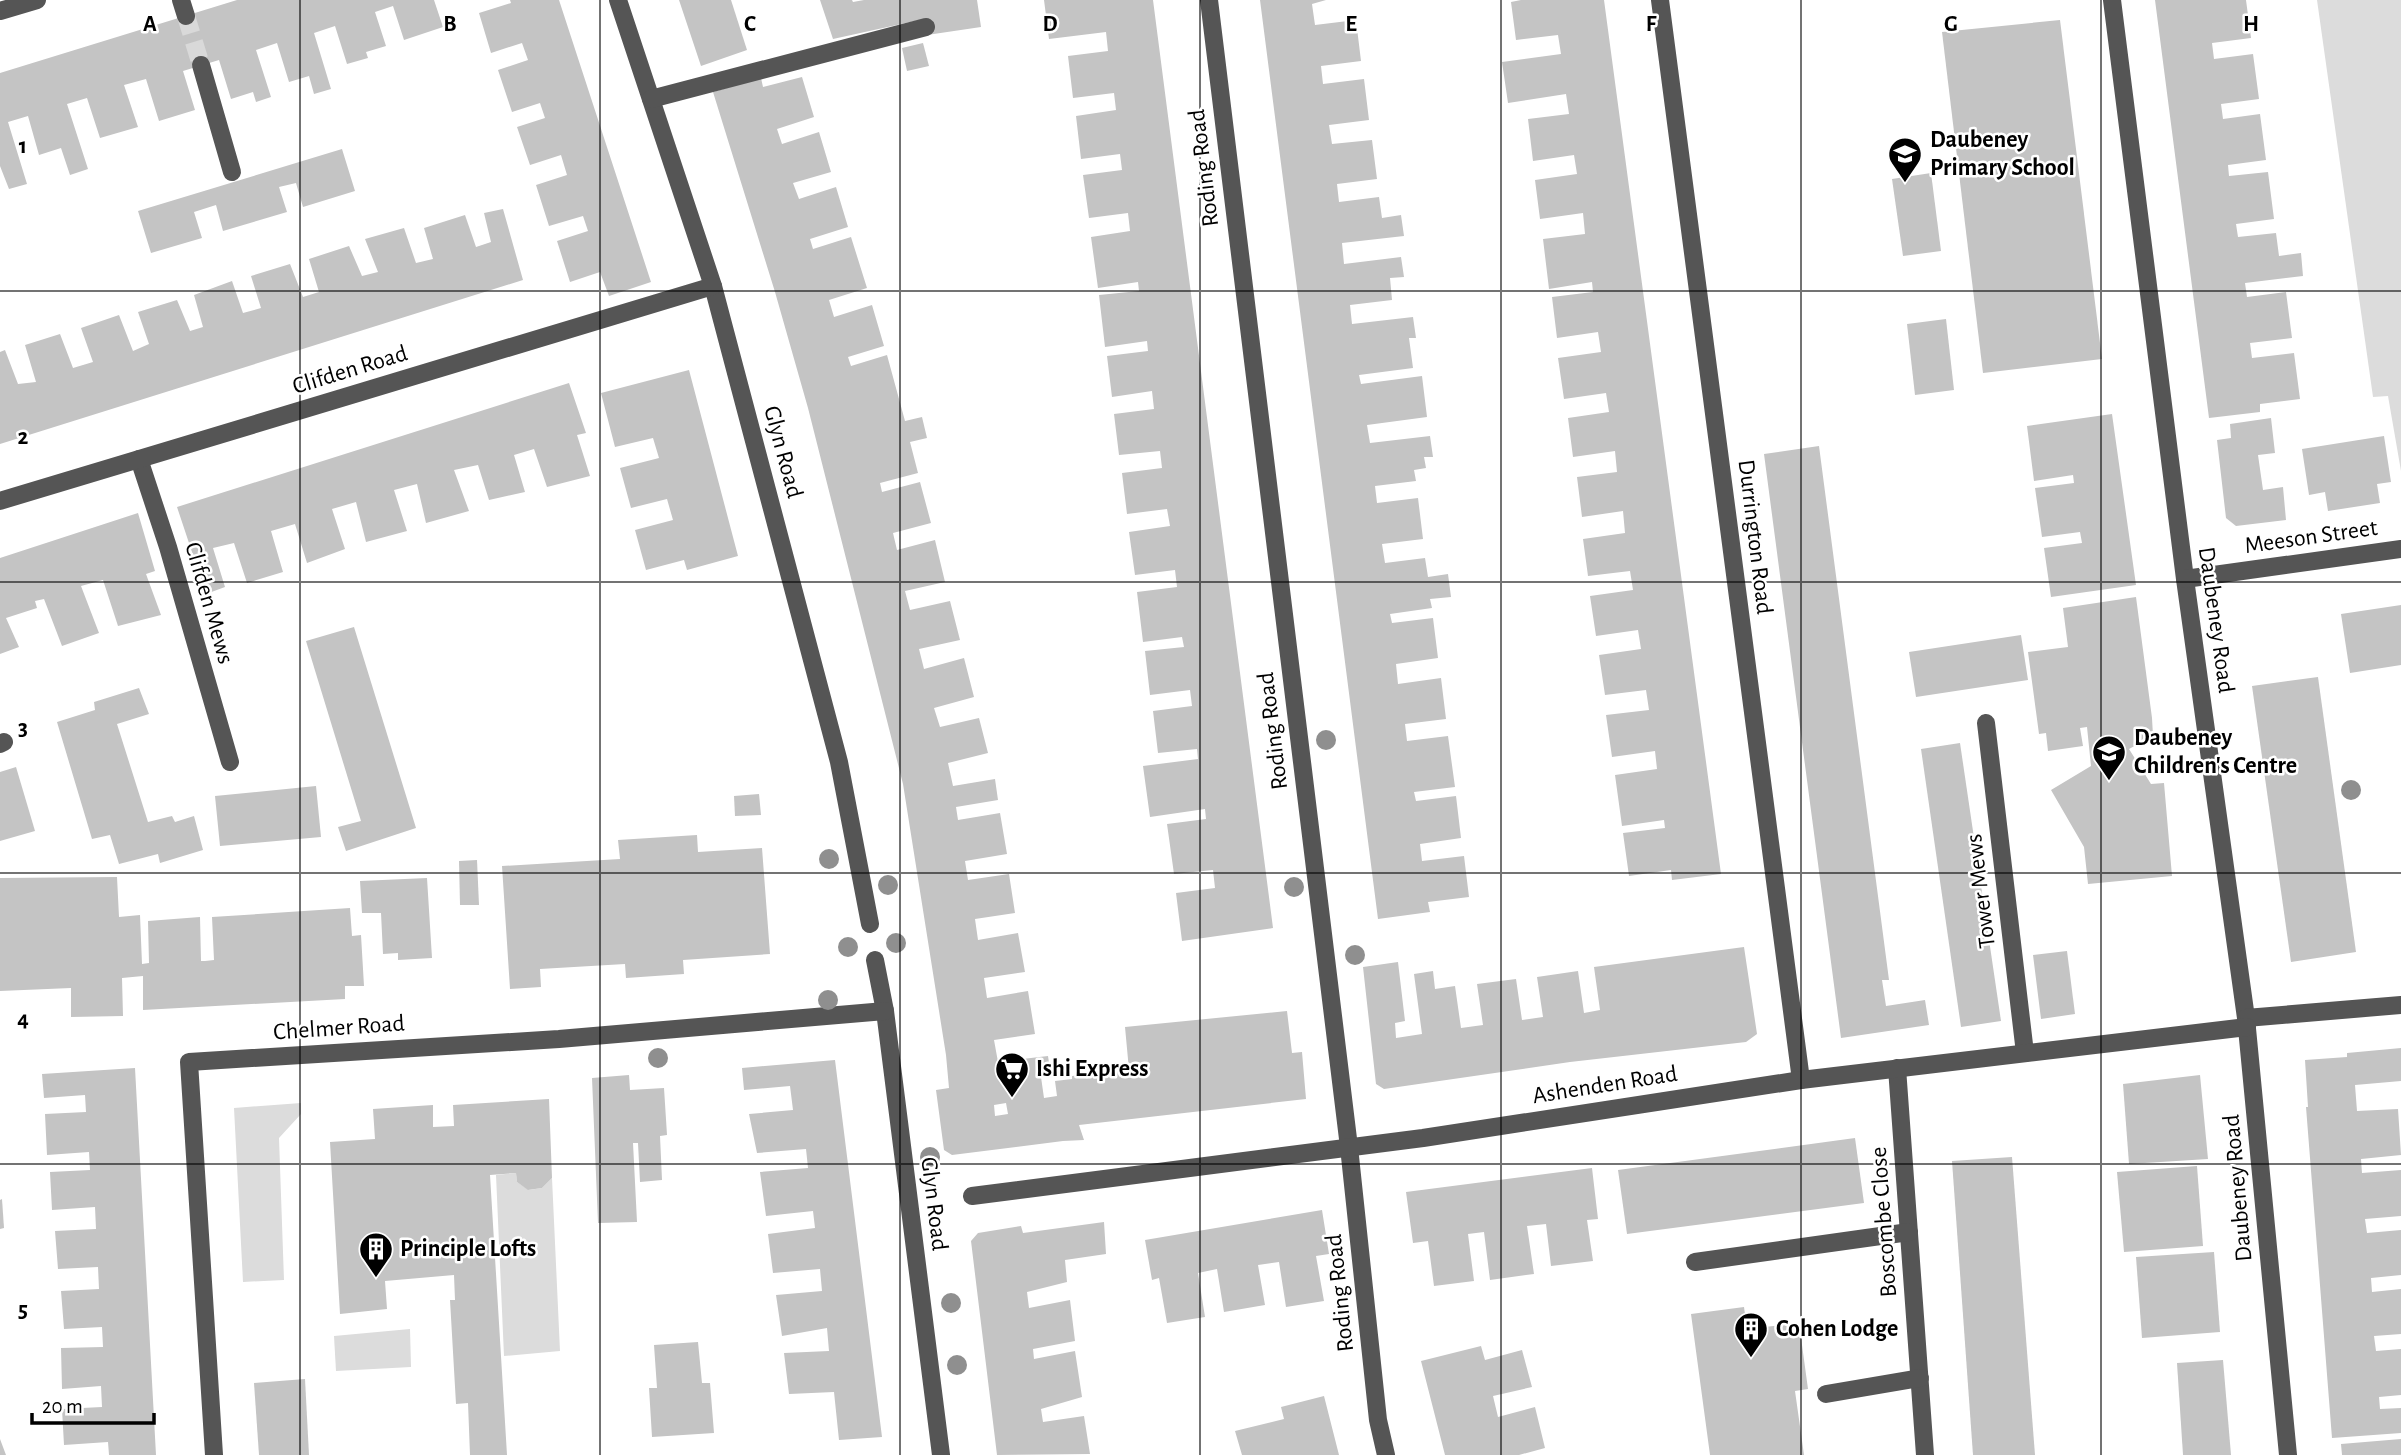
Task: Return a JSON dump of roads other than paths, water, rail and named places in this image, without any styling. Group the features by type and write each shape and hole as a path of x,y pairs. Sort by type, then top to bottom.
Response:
{"street":[{"path":"0,12 37,0"},
{"name":"Glyn Road","path":"618,0 713,286 839,762 870,924"},
{"name":"Roding Road","path":"1209,0 1349,1147 1378,1420 1386,1455"},
{"name":"Durrington Road","path":"1660,0 1801,1080"},
{"name":"Daubeney Road","path":"2112,0 2185,579 2246,1022 2288,1455"},
{"path":"651,99 926,27"},
{"path":"201,65 232,172"},
{"name":"Clifden Road","path":"0,501 713,286"},
{"name":"Clifden Mews","path":"139,459 230,762"},
{"name":"Meeson Street","path":"2185,579 2401,549"},
{"name":"Tower Mews","path":"1986,723 2025,1053"},
{"name":"Glyn Road","path":"875,960 885,1011 941,1455"},
{"name":"Ashenden Road","path":"972,1196 1423,1138 1801,1080 2025,1053 2246,1022 2401,1005"},
{"name":"Chelmer Road","path":"214,1455 189,1062 559,1039 885,1011"},
{"name":"Boscombe Close","path":"1897,1068 1925,1455"},
{"path":"1695,1262 1909,1232"},
{"path":"1826,1394 1920,1378"}],"tunnel":[{"path":"186,16 201,65"}],"place":[{"name":"Daubeney Primary School","path":"1905,184"},
{"name":"Daubeney Children's Centre","path":"2109,782"},
{"name":"Ishi Express","path":"1012,1099"},
{"name":"Principle Lofts","path":"376,1279"},
{"name":"Cohen Lodge","path":"1751,1359"}]}
